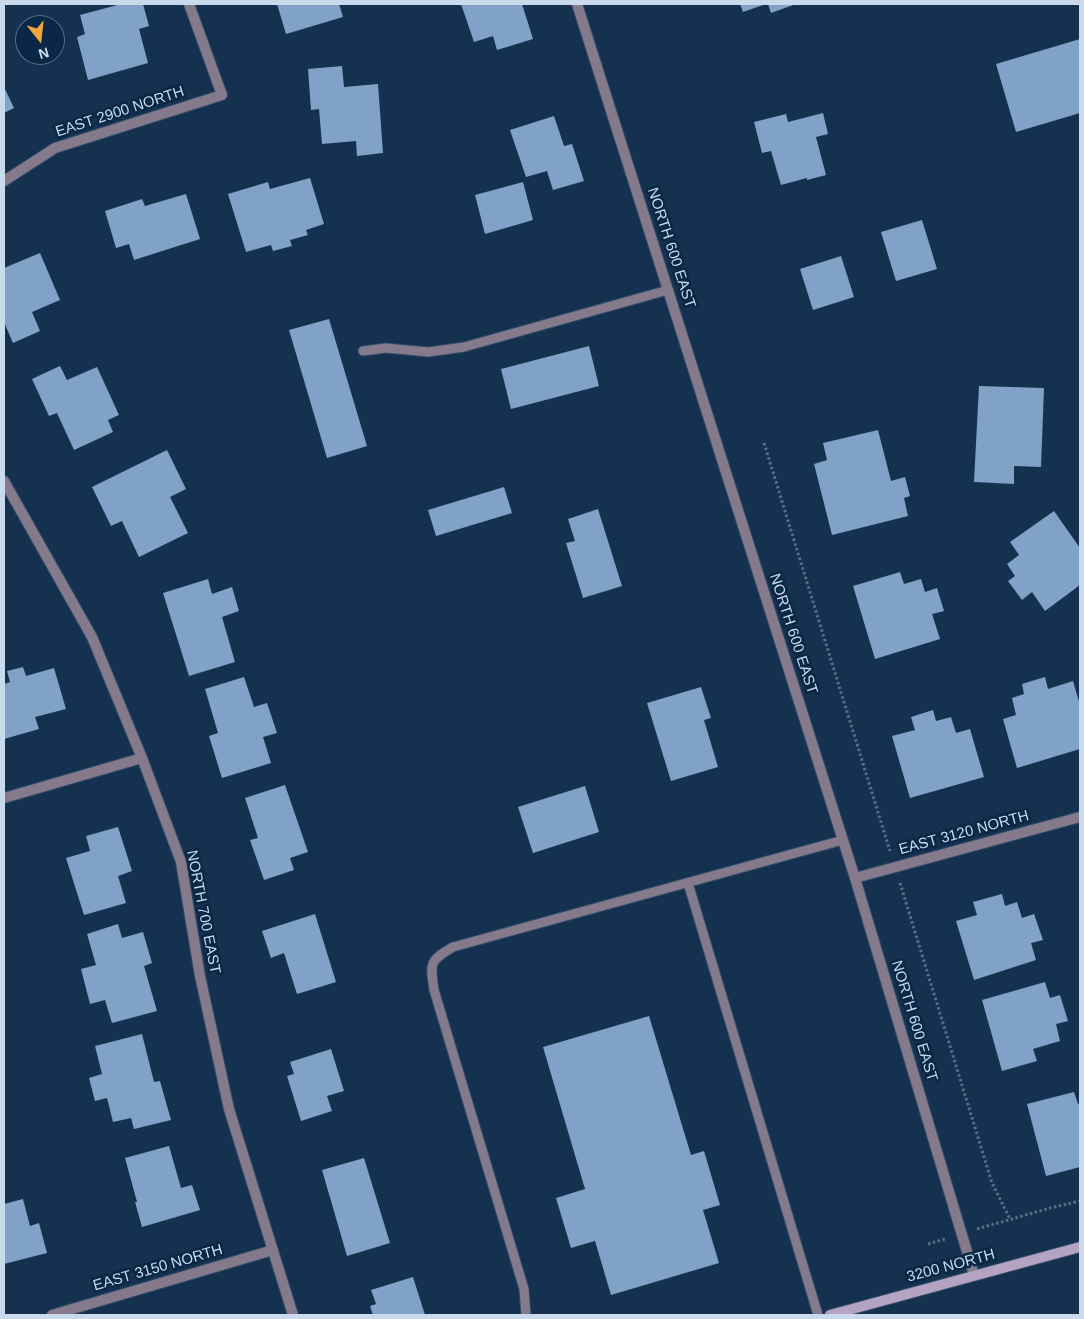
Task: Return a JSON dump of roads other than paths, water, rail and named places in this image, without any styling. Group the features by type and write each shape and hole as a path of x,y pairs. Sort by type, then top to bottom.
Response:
{"street":[{"name":"EAST 2900 NORTH","path":"4,180 55,148 222,95 189,4"},
{"name":"NORTH 600 EAST","path":"577,4 856,878 974,1275"},
{"name":"NORTH 700 EAST","path":"4,481 92,637 142,758 181,862 200,976 230,1109 293,1315"},
{"path":"4,798 142,758"},
{"name":"EAST 3120 NORTH","path":"856,878 1080,817"},
{"name":"3200 NORTH","path":"830,1315 1080,1247"},
{"name":"EAST 3150 NORTH","path":"52,1315 273,1250"}],"lane":[{"path":"363,352 386,348 428,352 464,348 668,290"},
{"path":"526,1315 524,1289 434,990 431,969 436,957 452,947 843,840"},
{"path":"688,883 818,1315"}]}
